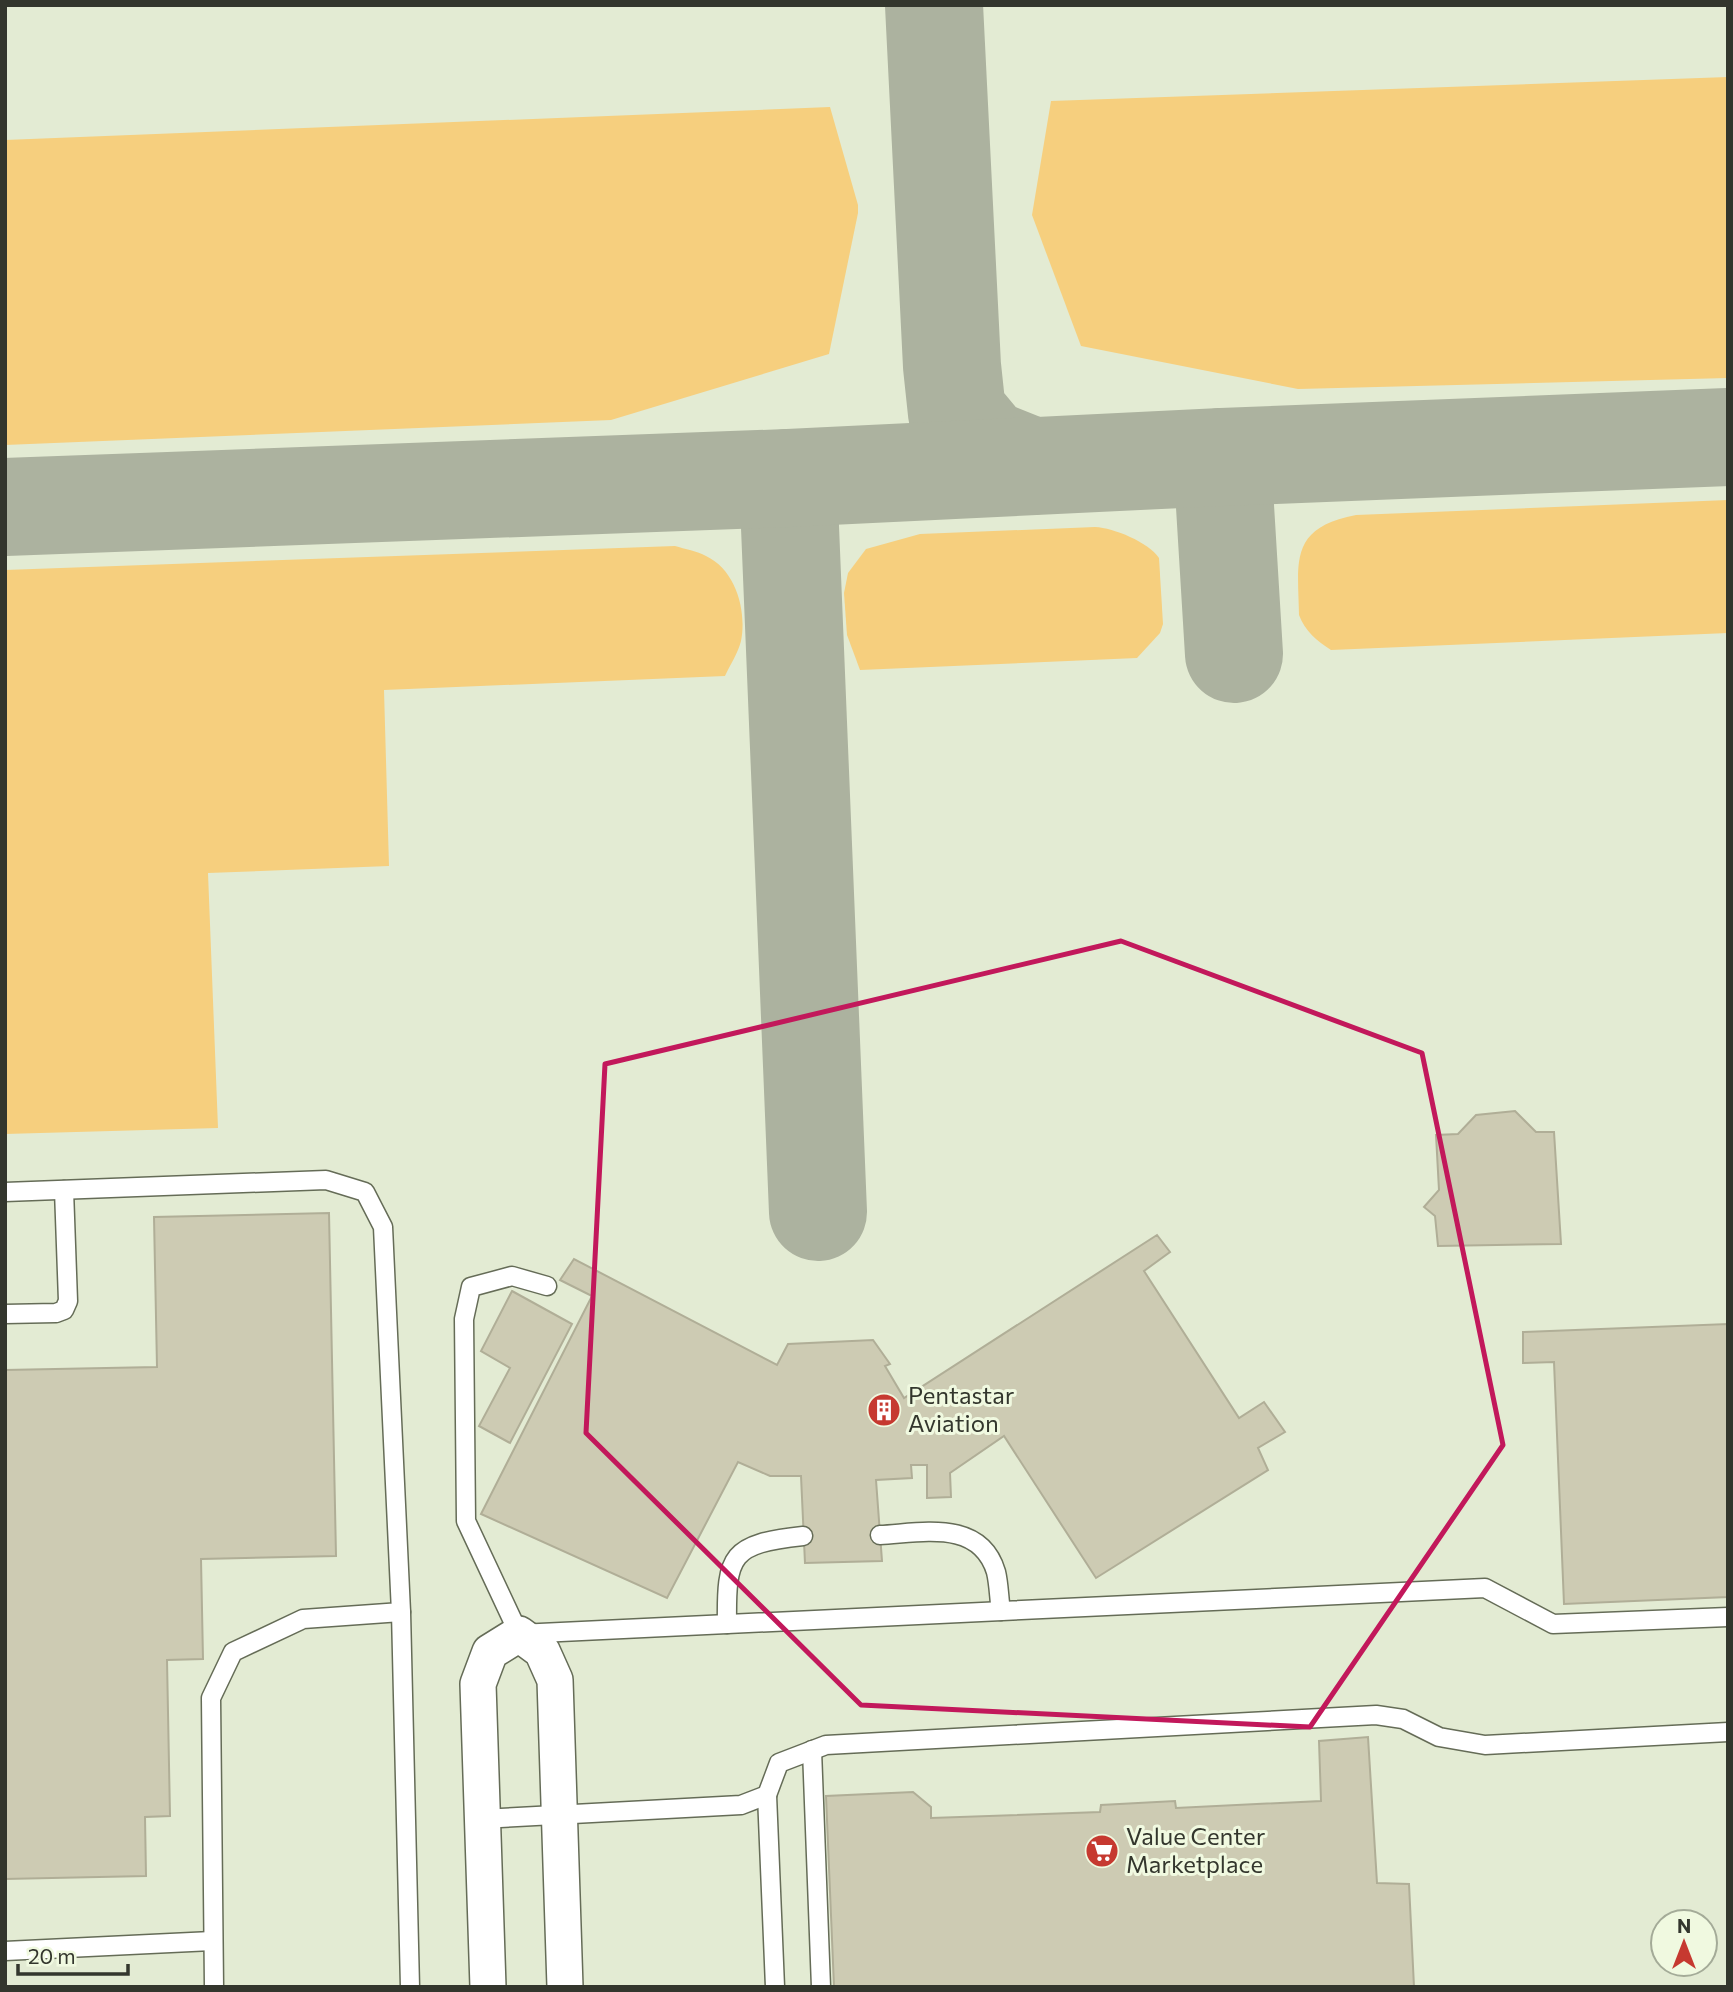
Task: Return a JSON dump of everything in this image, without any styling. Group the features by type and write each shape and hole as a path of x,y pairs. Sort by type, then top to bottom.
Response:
{"street":[{"path":"488,1987 478,1684 490,1652 519,1634 542,1651 555,1681 565,1987"}],"lane":[{"path":"5,1192 326,1180 365,1192 383,1227 401,1612 410,1987"},
{"path":"5,1314 56,1313 64,1310 68,1301 64,1190"},
{"path":"547,1286 512,1276 471,1287 464,1319 466,1521 519,1634 1485,1588 1553,1624 1728,1618"},
{"path":"880,1535 947,1532 965,1535 986,1554 996,1571 1001,1611"},
{"path":"727,1624 727,1577 738,1555 748,1547 771,1540 803,1536"},
{"path":"214,1987 211,1698 233,1652 303,1619 401,1612"},
{"path":"775,1987 766,1795 779,1763 826,1745 1376,1715 1403,1719 1439,1737 1485,1745 1728,1732"},
{"path":"813,1750 821,1987"},
{"path":"481,1819 741,1805 766,1795"},
{"path":"5,1951 212,1941"}],"highlighted area":[{"path":"1121,941 1422,1053 1503,1445 1310,1727 861,1705 586,1433 605,1064"}],"shaded area":[{"path":"1728,77 1728,378 1298,389 1081,346 1032,215 1051,101"},
{"path":"830,107 858,213 829,354 611,420 5,445 5,140"},
{"path":"1728,500 1728,633 1331,650 1312,635 1299,615 1299,563 1308,538 1334,521 1356,515"},
{"path":"1095,527 1130,537 1159,558 1163,624 1160,633 1137,658 860,670 847,635 844,593 848,573 866,549 920,534"},
{"path":"675,546 699,553 716,562 732,581 737,593 742,617 741,641 725,676 384,690 389,866 208,873 218,1128 5,1134 5,570"}],"building":[{"path":"1515,1111 1536,1132 1554,1132 1561,1244 1438,1246 1435,1216 1424,1207 1439,1190 1436,1135 1458,1134 1476,1115"},
{"path":"329,1213 336,1556 201,1559 203,1659 167,1660 170,1816 145,1817 146,1876 5,1879 5,1370 157,1367 154,1217"},
{"name":"Pentastar Aviation","path":"1157,1235 1170,1252 1144,1271 1239,1418 1264,1402 1285,1432 1258,1448 1268,1470 1096,1578 1004,1436 950,1473 951,1497 927,1498 927,1465 911,1465 912,1478 876,1480 882,1561 805,1563 801,1476 770,1476 738,1462 667,1598 481,1514 592,1296 560,1280 574,1259 777,1365 788,1344 873,1340 890,1364 885,1366 904,1398"},
{"path":"512,1291 572,1324 510,1443 479,1426 510,1368 481,1351"},
{"path":"1728,1324 1728,1597 1564,1604 1554,1362 1523,1363 1523,1332"},
{"name":"Value Center Marketplace","path":"1368,1737 1377,1883 1409,1884 1414,1987 834,1987 826,1796 913,1792 931,1807 931,1818 1100,1812 1101,1805 1175,1801 1176,1808 1321,1801 1319,1741"}],"taxiway":[{"path":"934,5 952,366 957,413 986,448 1031,466"},
{"path":"5,507 788,478 1728,437"},
{"path":"1222,457 1234,654"},
{"path":"788,478 818,1212"}],"place":[{"name":"Pentastar Aviation","path":"884,1410"},
{"name":"Value Center Marketplace","path":"1102,1851"}]}
